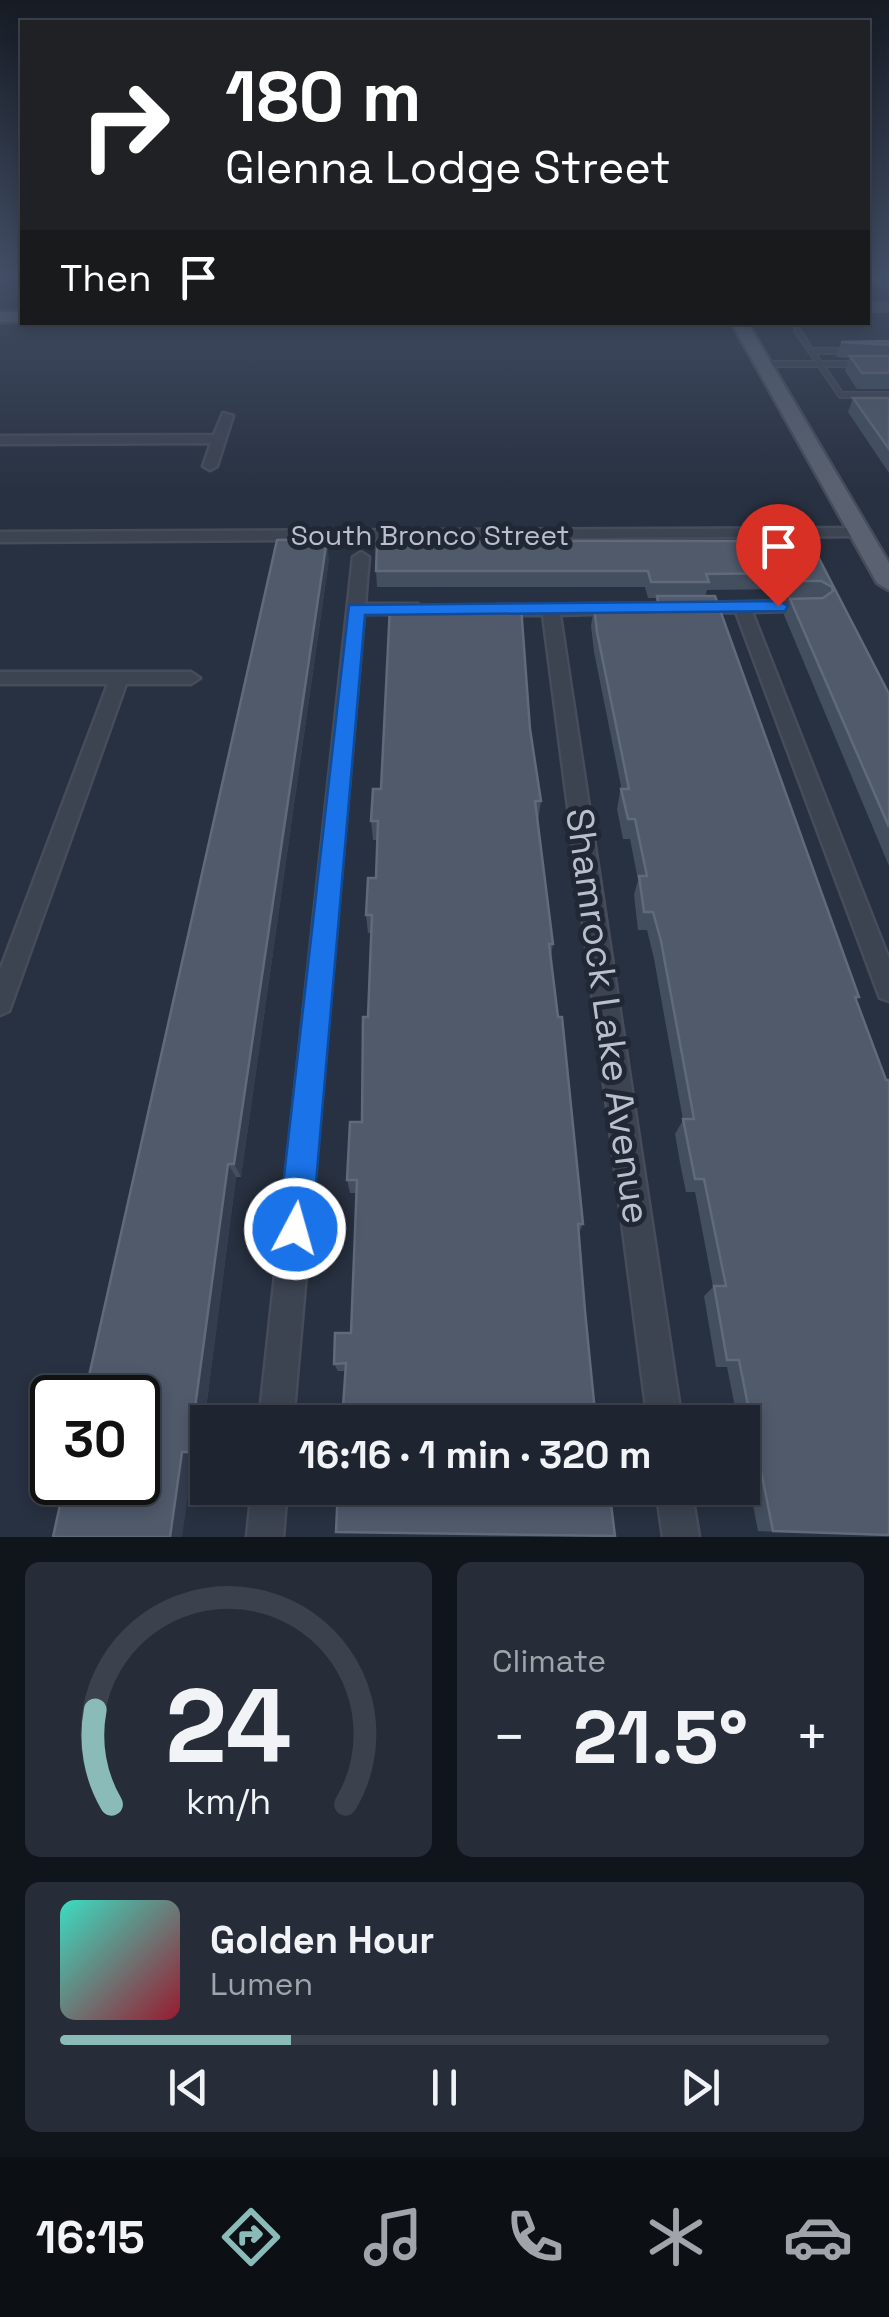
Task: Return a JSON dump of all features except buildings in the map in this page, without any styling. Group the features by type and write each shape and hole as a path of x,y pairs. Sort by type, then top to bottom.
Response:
{"main road":[{"path":"754,349 889,582"}],"street":[{"path":"210,466 227,416"},
{"path":"0,440 219,439"},
{"name":"South Bronco Street","path":"0,536 861,534"},
{"path":"278,1405 360,557"},
{"path":"670,608 815,606"},
{"path":"742,607 889,990"},
{"path":"356,609 434,610"},
{"path":"473,610 630,609"},
{"name":"Shamrock Lake Avenue","path":"551,610 663,1405"},
{"path":"0,678 192,678"},
{"path":"0,1003 118,678"},
{"path":"265,1537 268,1505"},
{"path":"676,1505 681,1537"}],"lane":[{"path":"810,350 850,351"},
{"path":"810,350 841,395 889,395"},
{"path":"763,364 872,364"}],"route":[{"path":"295,1229 356,609 778,606"}]}
